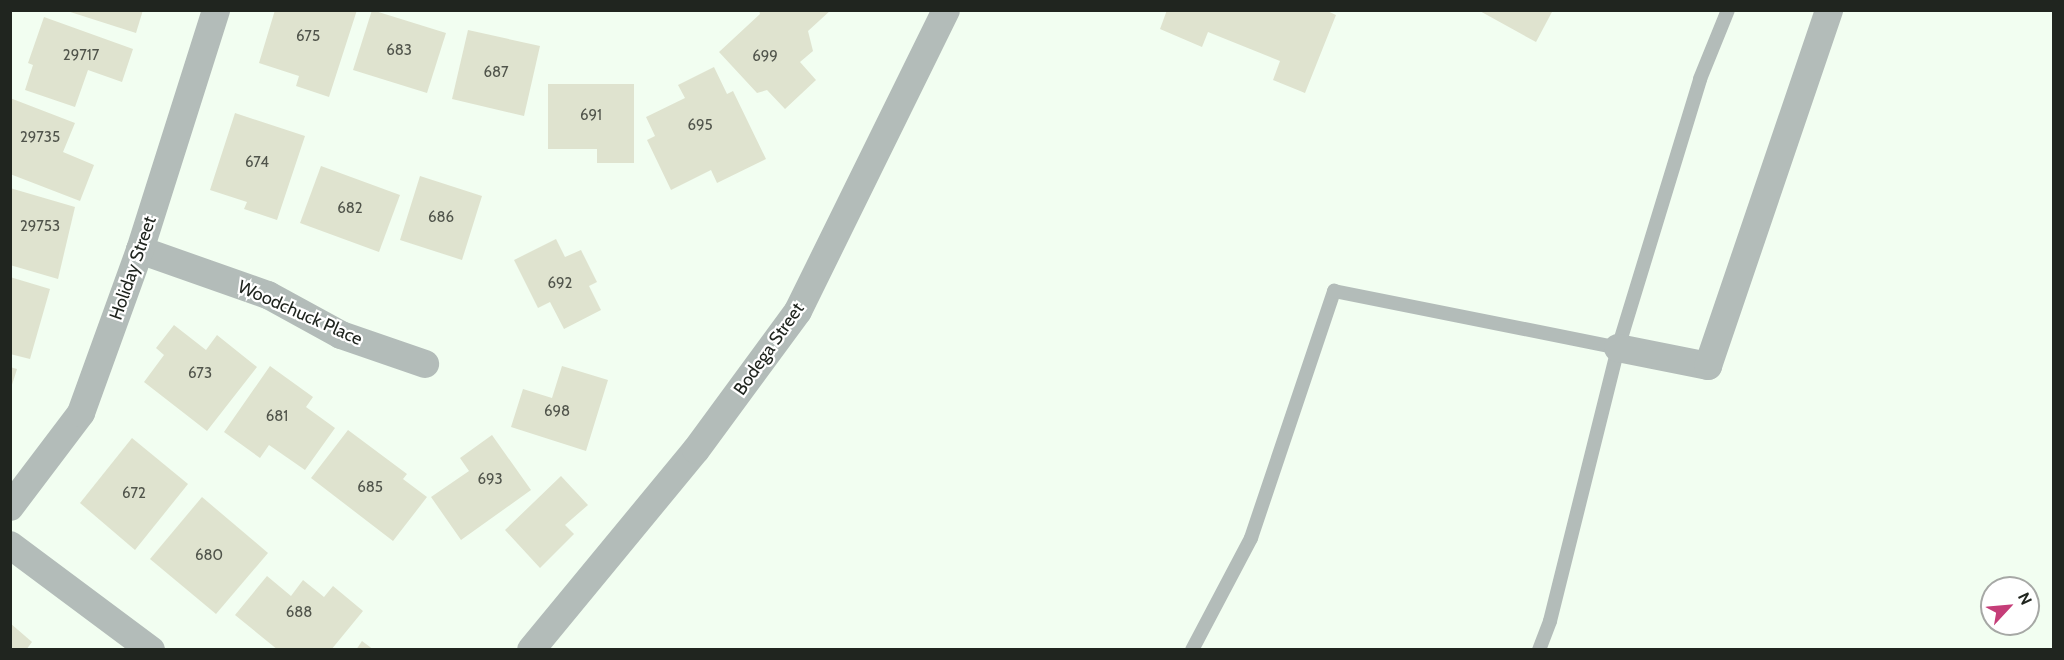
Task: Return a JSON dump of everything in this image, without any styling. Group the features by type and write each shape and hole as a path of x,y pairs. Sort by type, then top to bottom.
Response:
{"street":[{"name":"Holiday Street","path":"10,507 81,413 140,250 216,10"},
{"name":"Bodega Street","path":"531,650 696,450 798,311 946,10"},
{"path":"1618,348 1708,366 1829,10"},
{"name":"Woodchuck Place","path":"140,250 268,295 341,335 425,364"},
{"path":"10,545 151,650"}],"lane":[{"path":"1539,650 1550,621 1618,348 1701,79 1728,10"},
{"path":"1192,650 1251,538 1334,291 1618,348"}],"building":[{"path":"64,10 143,10 136,33"},
{"path":"275,10 357,10 329,97 296,86 299,76 259,63"},
{"path":"372,10 446,33 427,93 353,70"},
{"path":"759,10 831,10 808,31 813,51 800,62 816,80 785,109 767,90 757,93 719,52 760,14"},
{"path":"1167,10 1325,10 1336,15 1305,93 1273,80 1280,61 1208,32 1202,47 1160,29"},
{"path":"1478,10 1553,10 1536,42"},
{"path":"44,17 133,49 122,82 88,70 75,107 25,90 33,65 28,63"},
{"path":"468,30 540,46 524,116 452,99"},
{"path":"714,67 727,94 733,91 766,159 717,183 711,170 671,190 647,140 655,136 646,117 685,98 678,85"},
{"path":"548,84 634,84 634,163 597,163 597,149 548,149"},
{"path":"10,98 75,123 63,152 94,165 80,201 10,174"},
{"path":"235,113 305,136 277,220 244,209 247,202 210,190"},
{"path":"321,166 400,195 379,252 300,223"},
{"path":"420,176 482,196 462,260 400,240"},
{"path":"10,188 75,207 58,279 10,265"},
{"path":"556,239 565,257 581,250 597,282 589,286 601,310 564,329 550,302 538,308 514,260"},
{"path":"10,277 50,289 30,359 10,354"},
{"path":"174,325 206,350 217,335 257,367 207,431 144,382 164,355 156,348"},
{"path":"270,366 313,397 306,407 335,428 305,470 269,445 260,458 224,432"},
{"path":"562,366 608,380 586,451 511,427 523,389 552,398"},
{"path":"10,367 17,369 11,388 10,388"},
{"path":"348,430 407,474 403,479 427,497 393,541 311,478"},
{"path":"492,435 531,490 461,540 431,497 469,471 460,458"},
{"path":"132,438 188,484 135,550 80,503"},
{"path":"561,476 588,505 565,525 574,534 540,568 505,530"},
{"path":"202,497 268,553 216,614 150,559"},
{"path":"267,576 291,596 303,580 324,597 333,586 363,611 331,650 278,650 235,615"},
{"path":"10,623 32,642 26,650 10,650"},
{"path":"362,641 374,650 356,650"}]}
